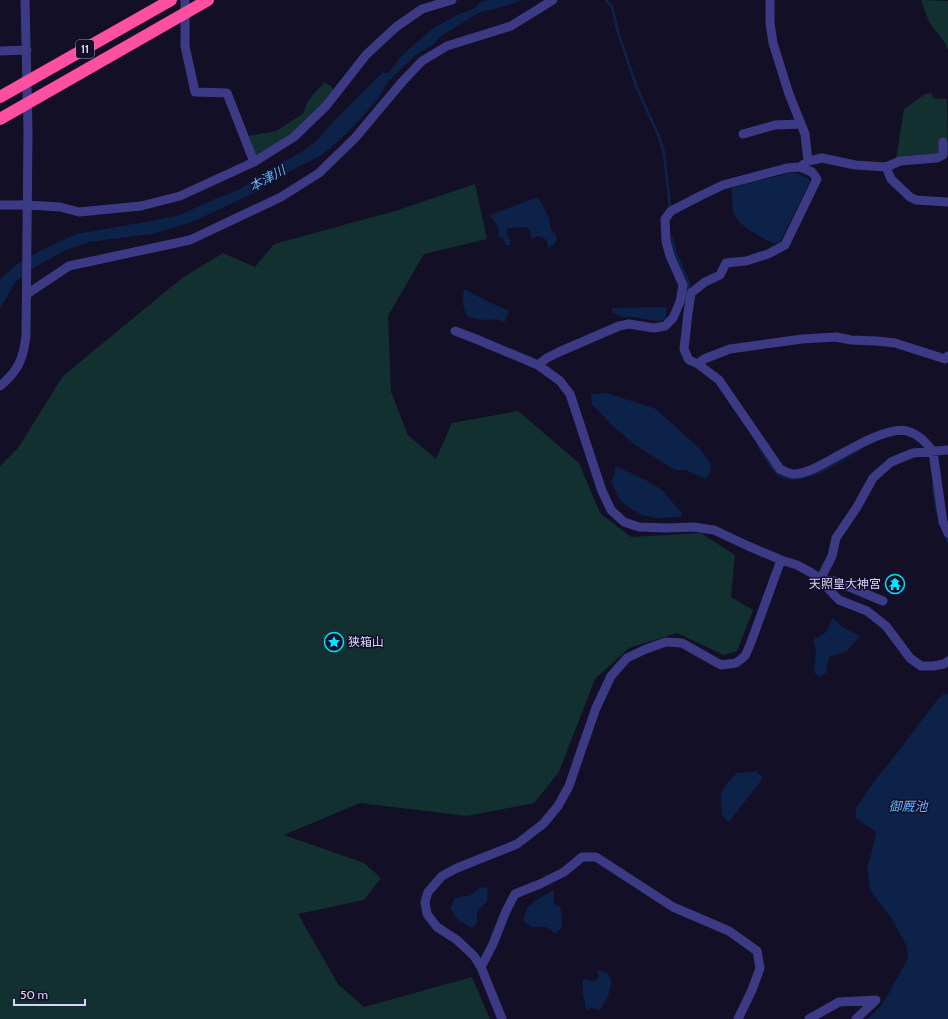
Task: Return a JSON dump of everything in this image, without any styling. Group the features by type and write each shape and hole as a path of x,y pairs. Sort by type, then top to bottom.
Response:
{"highway":[{"name":"11","path":"0,97 171,0"},
{"name":"11","path":"0,119 208,0"}],"street":[{"path":"0,386 10,378 18,368 26,336 28,104 25,0"},
{"path":"185,0 185,46 195,92 227,93 254,162"},
{"path":"0,205 60,207 80,212 140,206 180,196 254,162 294,137 326,106 366,55 396,27 422,9 452,0"},
{"path":"27,292 69,266 190,240 281,197 319,173 355,138 402,82 422,61 447,46 511,26 553,0"},
{"path":"770,0 770,23 773,43 789,94 805,134 808,160"},
{"path":"0,50 27,50"},
{"path":"743,134 776,125 801,124"},
{"path":"800,167 808,160 822,158 855,165 886,167 900,162 937,158 943,155 943,142"},
{"path":"538,366 547,358 559,352 619,326 629,324 654,328 665,326 673,318 680,302 683,285 670,256 666,241 665,219 671,211 723,185 786,168 800,167 812,172 817,179 784,246 768,254 746,261 726,263 720,275 705,282 691,293 684,349 689,360 698,364 719,380 780,469 792,474 804,473 876,436 893,430 907,431 917,436 927,444 933,452 943,522 948,533"},
{"path":"886,167 891,179 910,197 916,200 948,202"},
{"path":"454,331 538,366 560,381 570,394 602,491 610,510 624,522 639,527 693,527 714,530 748,546 796,565 812,573 839,600 867,610 886,626 910,658 922,666 944,664 948,661"},
{"path":"698,364 704,359 730,350 769,343 829,337 895,343 945,359 948,356"},
{"path":"820,580 832,556 836,538 857,507 873,478 891,462 913,453 948,450"},
{"path":"502,1019 481,968 474,956 457,940 437,927 427,914 425,902 428,892 442,876 457,868 517,844 542,824 558,806 569,786 584,741 611,676 627,658 666,642 682,643 721,665 736,663 745,656 781,560"},
{"path":"820,580 835,581 883,601"},
{"path":"481,968 515,894 564,872 582,857 596,858 673,907 729,931 757,951 760,968 752,990 738,1019"},
{"path":"808,1019 839,1002 876,1000 856,1019"}],"green space":[{"path":"921,0 948,1 948,50 945,43 929,22"},
{"path":"325,82 335,90 302,127 256,158 248,139 249,136 276,131 304,113 309,100"},
{"path":"932,93 933,98 947,99 948,156 896,159 904,109 925,94"},
{"path":"475,184 487,239 424,254 388,316 391,392 408,435 436,459 452,423 518,411 579,463 600,513 631,537 701,533 735,555 731,597 753,610 737,651 724,655 677,633 629,648 595,679 559,772 534,803 467,816 360,803 284,835 364,863 381,878 364,900 298,914 338,984 364,1007 472,977 490,1019 0,1019 0,466 18,448 63,376 182,278 223,253 255,267 274,244 395,211"}],"water":[{"name":"本津川","path":"487,0 522,0 495,9 480,12 441,36 434,44 413,57 387,83 378,99 347,133 322,155 288,172 254,193 192,222 152,234 89,242 66,250 37,266 16,281 0,309 0,279 16,265 38,252 76,234 180,215 240,189 272,168 303,151 316,141 382,73 388,73 399,58 432,29 457,15 476,8 479,3"},
{"path":"789,173 795,173 808,178 810,182 780,242 774,244 751,231 737,219 733,208 732,188"},
{"path":"538,197 549,218 551,229 557,237 554,245 548,248 544,238 537,236 533,239 530,235 531,231 527,227 507,229 510,245 506,245 503,238 498,237 499,229 490,215"},
{"path":"464,289 509,311 505,322 496,319 484,320 468,317 463,304"},
{"path":"666,307 666,317 664,320 657,321 633,317 621,317 612,312 612,308"},
{"path":"606,393 656,409 700,449 710,463 711,472 706,479 685,470 675,470 635,445 592,405 591,394"},
{"path":"615,466 646,480 662,490 682,513 681,517 657,518 642,515 631,509 619,499 611,481 615,473"},
{"path":"833,618 841,626 860,636 846,652 830,656 826,673 819,677 814,672 816,650 813,640 826,632"},
{"name":"御厩池","path":"944,693 948,695 948,1019 867,1019 880,1007 908,958 907,947 892,919 870,890 867,866 876,832 856,818 856,808 878,776"},
{"path":"756,771 763,778 729,822 722,815 721,793 728,782 737,773"},
{"path":"481,887 488,888 487,901 477,912 477,923 472,928 458,920 450,908 455,898 471,895"},
{"path":"554,890 554,904 560,907 562,915 562,928 555,933 546,927 532,927 523,920 527,908 536,900"},
{"path":"597,969 608,974 612,981 608,997 600,1010 591,1008 586,1011 583,993 583,979 594,981 599,977"}],"waterway":[{"path":"606,0 612,7 618,32 637,88 660,139 664,153 670,206"},
{"path":"672,238 675,253 688,281 689,286 686,298"},
{"path":"681,350 683,358 686,361"},
{"path":"759,446 775,471 787,478 798,478 820,472 858,450"},
{"path":"933,486 937,512"},
{"path":"944,532 948,542"}],"place":[{"name":"天照皇大神宮","path":"895,584"},
{"name":"狭箱山","path":"334,642"}]}
